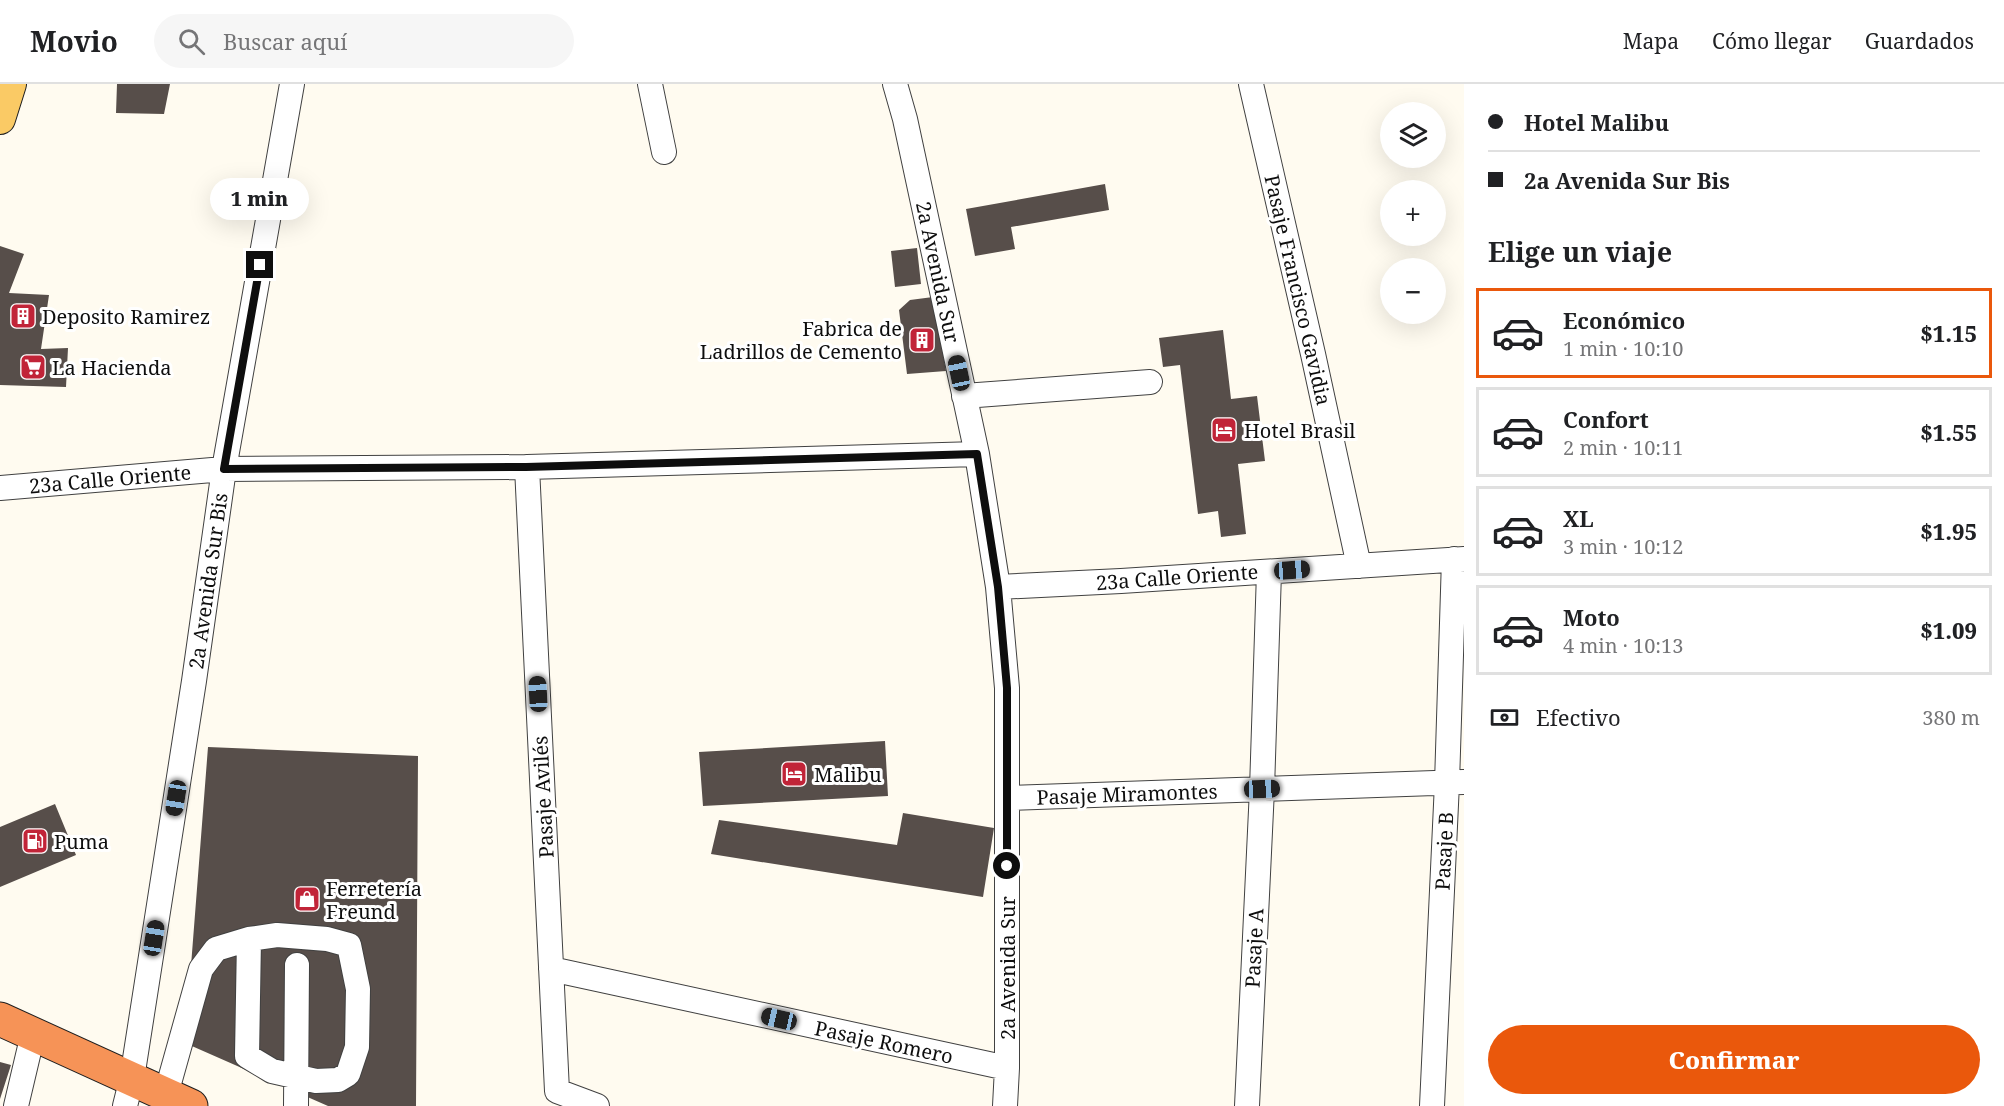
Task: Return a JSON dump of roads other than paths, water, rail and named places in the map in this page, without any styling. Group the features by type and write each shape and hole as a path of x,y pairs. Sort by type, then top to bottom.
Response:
{"highway":[{"path":"0,1019 33,1034 128,1092 178,1100"}],"main road":[{"path":"0,118 11,84"}],"street":[{"name":"2a Avenida Sur Bis","path":"128,1092 194,681 224,469 292,84"},
{"path":"650,84 664,153"},
{"name":"2a Avenida Sur","path":"895,84 905,119 977,454 998,587 1007,688 1007,1068 1005,1106"},
{"name":"Pasaje Francisco Gavidia","path":"1251,84 1359,566"},
{"path":"964,396 1150,382"},
{"name":"23a Calle Oriente","path":"0,488 224,469 526,467 977,454"},
{"name":"Pasaje Avilés","path":"526,467 557,1091 597,1106"},
{"name":"23a Calle Oriente","path":"998,587 1459,559"},
{"name":"Pasaje B","path":"1432,1106 1456,782 1459,559"},
{"name":"Pasaje A","path":"1247,1106 1262,789 1269,572"},
{"name":"Pasaje Miramontes","path":"1007,798 1456,782"},
{"path":"178,1100 201,969 216,949 249,939 277,935 327,939 349,945 358,989 357,1047 348,1074 338,1080 316,1081 273,1071 247,1056 249,939"},
{"path":"296,1106 297,965"},
{"name":"Pasaje Romero","path":"551,969 1007,1068"},
{"path":"16,1106 33,1034"}],"place":[{"name":"Deposito Ramirez","path":"23,316"},
{"name":"Fabrica de Ladrillos de Cemento","path":"922,340"},
{"name":"La Hacienda","path":"33,367"},
{"name":"Hotel Brasil","path":"1224,430"},
{"name":"Malibu","path":"794,774"},
{"name":"Puma","path":"35,841"},
{"name":"Ferretería Freund","path":"307,899"}]}
